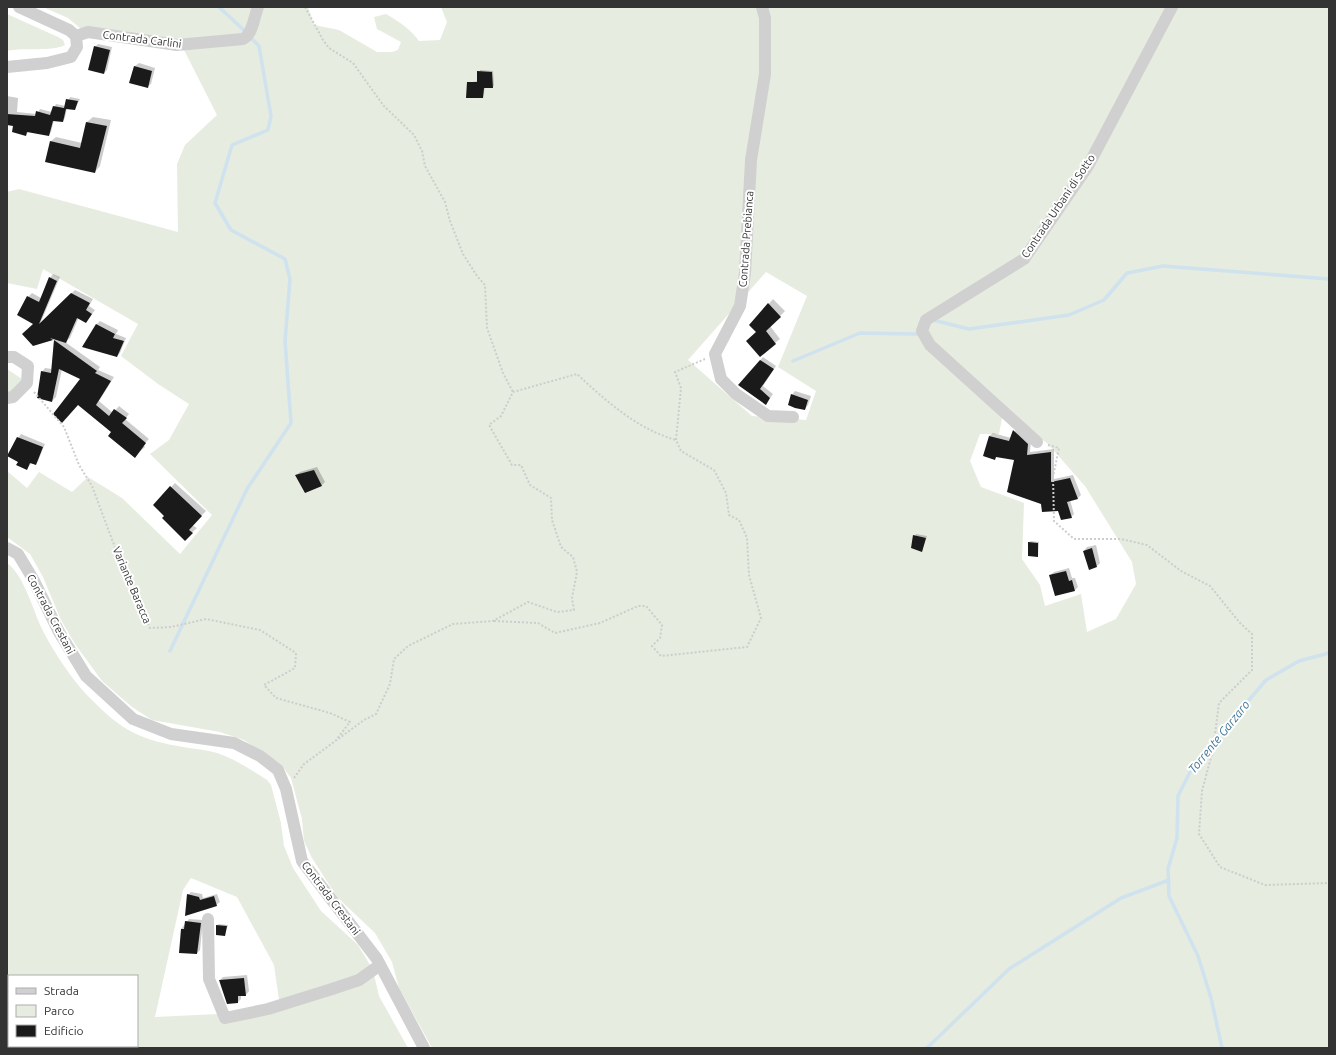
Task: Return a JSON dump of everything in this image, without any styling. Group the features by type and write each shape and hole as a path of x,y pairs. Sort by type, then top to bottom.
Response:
{"street":[{"path":"7,67 46,63 72,57 77,47 76,36 61,25 20,7"},
{"name":"Contrada Carlini","path":"76,36 88,32 177,45 236,40 248,37 258,7"},
{"name":"Contrada Prebianca","path":"715,354 740,306 745,273 751,160 765,74 765,18 762,7"},
{"name":"Contrada Urbani di Sotto","path":"1037,442 930,345 922,331 926,320 1024,259 1088,166 1172,7"},
{"path":"715,354 721,379 736,394 768,416 793,417"},
{"path":"7,357 14,357 28,366 27,383 13,397 7,398"},
{"name":"Contrada Crestani","path":"7,548 18,554 33,579 59,632 86,676 133,719 171,734 234,743 260,756 278,770 286,789 302,860 380,965 424,1048"},
{"path":"208,919 209,979 225,1018 268,1009 359,980 380,965"}],"path":[{"path":"306,7 322,40 329,48 353,63 383,104 414,135 422,151 425,166 445,202 450,221 463,254 477,276 485,285 487,328 503,373 513,392"},
{"path":"286,789 304,764 364,720 376,714 390,684 394,659 408,646 453,624 493,621 538,623 555,633 600,623 638,606 646,606 662,625 660,638 652,646 661,656 747,647 761,618 749,575 747,538 739,520 729,515 726,493 714,470 681,451 676,440 681,388 675,372 715,354"},
{"path":"493,621 528,602 557,612 574,610 572,598 577,572 573,557 560,547 552,520 552,498 530,485 521,465 512,465 490,425 501,416 513,392 577,374 619,410 638,423 650,430 676,440"},
{"name":"Variante Baracca","path":"27,383 64,427 79,465 92,486 122,566 150,628 171,627 206,619 260,630 296,654 295,668 264,685 276,698 330,713 350,722 334,742"},
{"path":"1037,442 1059,448 1054,477 1054,521 1074,539 1121,539 1147,545 1181,571 1210,586 1240,624 1252,634 1252,670 1219,703 1213,750 1202,791 1199,834 1220,867 1265,884 1329,883"}],"green space":[{"path":"43,7 308,7 314,25 339,30 377,52 392,52 398,50 401,42 377,29 374,17 386,14 404,26 419,41 440,40 447,22 441,7 1329,7 1329,1048 432,1048 399,988 392,962 375,933 337,897 312,858 304,841 302,819 291,778 282,766 244,740 220,732 152,720 132,707 102,681 75,644 61,620 43,577 30,554 7,537 7,471 27,488 39,472 72,492 88,477 122,498 180,554 212,515 150,454 169,440 189,404 158,384 121,356 138,324 43,269 37,289 7,283 7,192 19,189 178,232 177,164 185,145 217,115 183,48 80,28 68,18","holes":["766,272 807,296 778,367 816,391 806,420 752,416 688,360","1003,413 1047,443 1085,486 1132,562 1136,584 1116,619 1087,632 1081,594 1045,606 1040,585 1022,559 1024,503 981,487 970,461 980,434 999,434"]},
{"path":"7,14 58,37 63,40 65,45 45,49 21,49 7,51"},
{"path":"7,369 25,381 7,395"},
{"path":"7,563 23,584 42,629 51,646 75,682 109,716 128,730 150,740 224,755 267,780 271,785 281,823 284,846 293,868 321,911 358,945 373,970 379,996 408,1048 7,1048","holes":["191,878 237,897 274,965 279,1000 240,1013 155,1017 183,890"]}],"building":[{"path":"94,46 110,50 104,74 88,70"},
{"path":"134,66 152,71 148,88 129,83"},
{"path":"477,71 492,72 493,88 484,88 483,98 466,98 467,82 477,82"},
{"path":"66,99 78,101 75,110 66,109 63,122 53,121 49,136 27,132 26,136 12,132 13,126 7,125 7,114 35,116 36,111 50,115 53,106 64,108"},
{"path":"86,122 107,126 95,173 45,162 50,141 80,148"},
{"path":"49,277 57,281 39,324 71,293 90,303 86,310 92,314 86,323 77,318 66,343 50,338 53,340 33,346 22,334 33,324 17,315 27,296 39,302"},
{"path":"768,303 781,317 766,331 776,344 760,357 746,341 756,332 749,325"},
{"path":"96,324 115,334 113,338 124,341 117,357 82,347"},
{"path":"54,340 97,371 95,373 111,381 96,405 109,416 114,409 127,418 122,423 146,443 135,458 108,436 111,432 78,405 62,423 53,414 80,379 59,369 52,402 37,398 41,371 51,373"},
{"path":"760,360 774,369 760,389 770,398 766,405 738,385"},
{"path":"791,394 808,400 805,410 788,405"},
{"path":"1013,430 1028,444 1027,455 1051,452 1051,482 1070,478 1078,499 1067,502 1072,518 1061,520 1058,511 1042,512 1041,504 1007,492 1014,460 996,457 995,460 983,456 989,436 1009,441"},
{"path":"17,437 43,447 36,465 30,463 27,470 16,465 18,462 7,456"},
{"path":"314,470 322,486 305,493 295,475"},
{"path":"170,486 202,516 189,530 193,533 185,541 162,518 164,516 153,505"},
{"path":"913,535 926,538 922,552 911,548"},
{"path":"1028,542 1038,543 1038,557 1028,556"},
{"path":"1092,548 1097,567 1089,570 1083,551"},
{"path":"1066,571 1069,581 1072,580 1075,591 1055,596 1049,575"},
{"path":"187,894 199,897 200,900 214,896 217,906 185,916"},
{"path":"185,921 201,923 197,954 179,953 181,929 184,929"},
{"path":"216,925 227,926 225,936 216,935"},
{"path":"244,978 246,996 238,996 238,1003 227,1004 219,980"}],"waterway":[{"path":"219,7 246,32"},
{"path":"170,651 247,489 291,423 285,341 290,279 285,259 231,230 215,203 232,145 268,130 271,116 259,46 252,39"},
{"path":"933,320 969,329 1069,315 1104,300 1127,273 1163,266 1329,279"},
{"path":"793,361 860,333 917,334"},
{"name":"Torrente Garzaro","path":"1222,1048 1211,998 1198,956 1169,896 1168,869 1177,838 1178,796 1193,766 1266,680 1299,661 1329,653"},
{"path":"927,1048 1009,969 1121,898 1169,880"}]}
